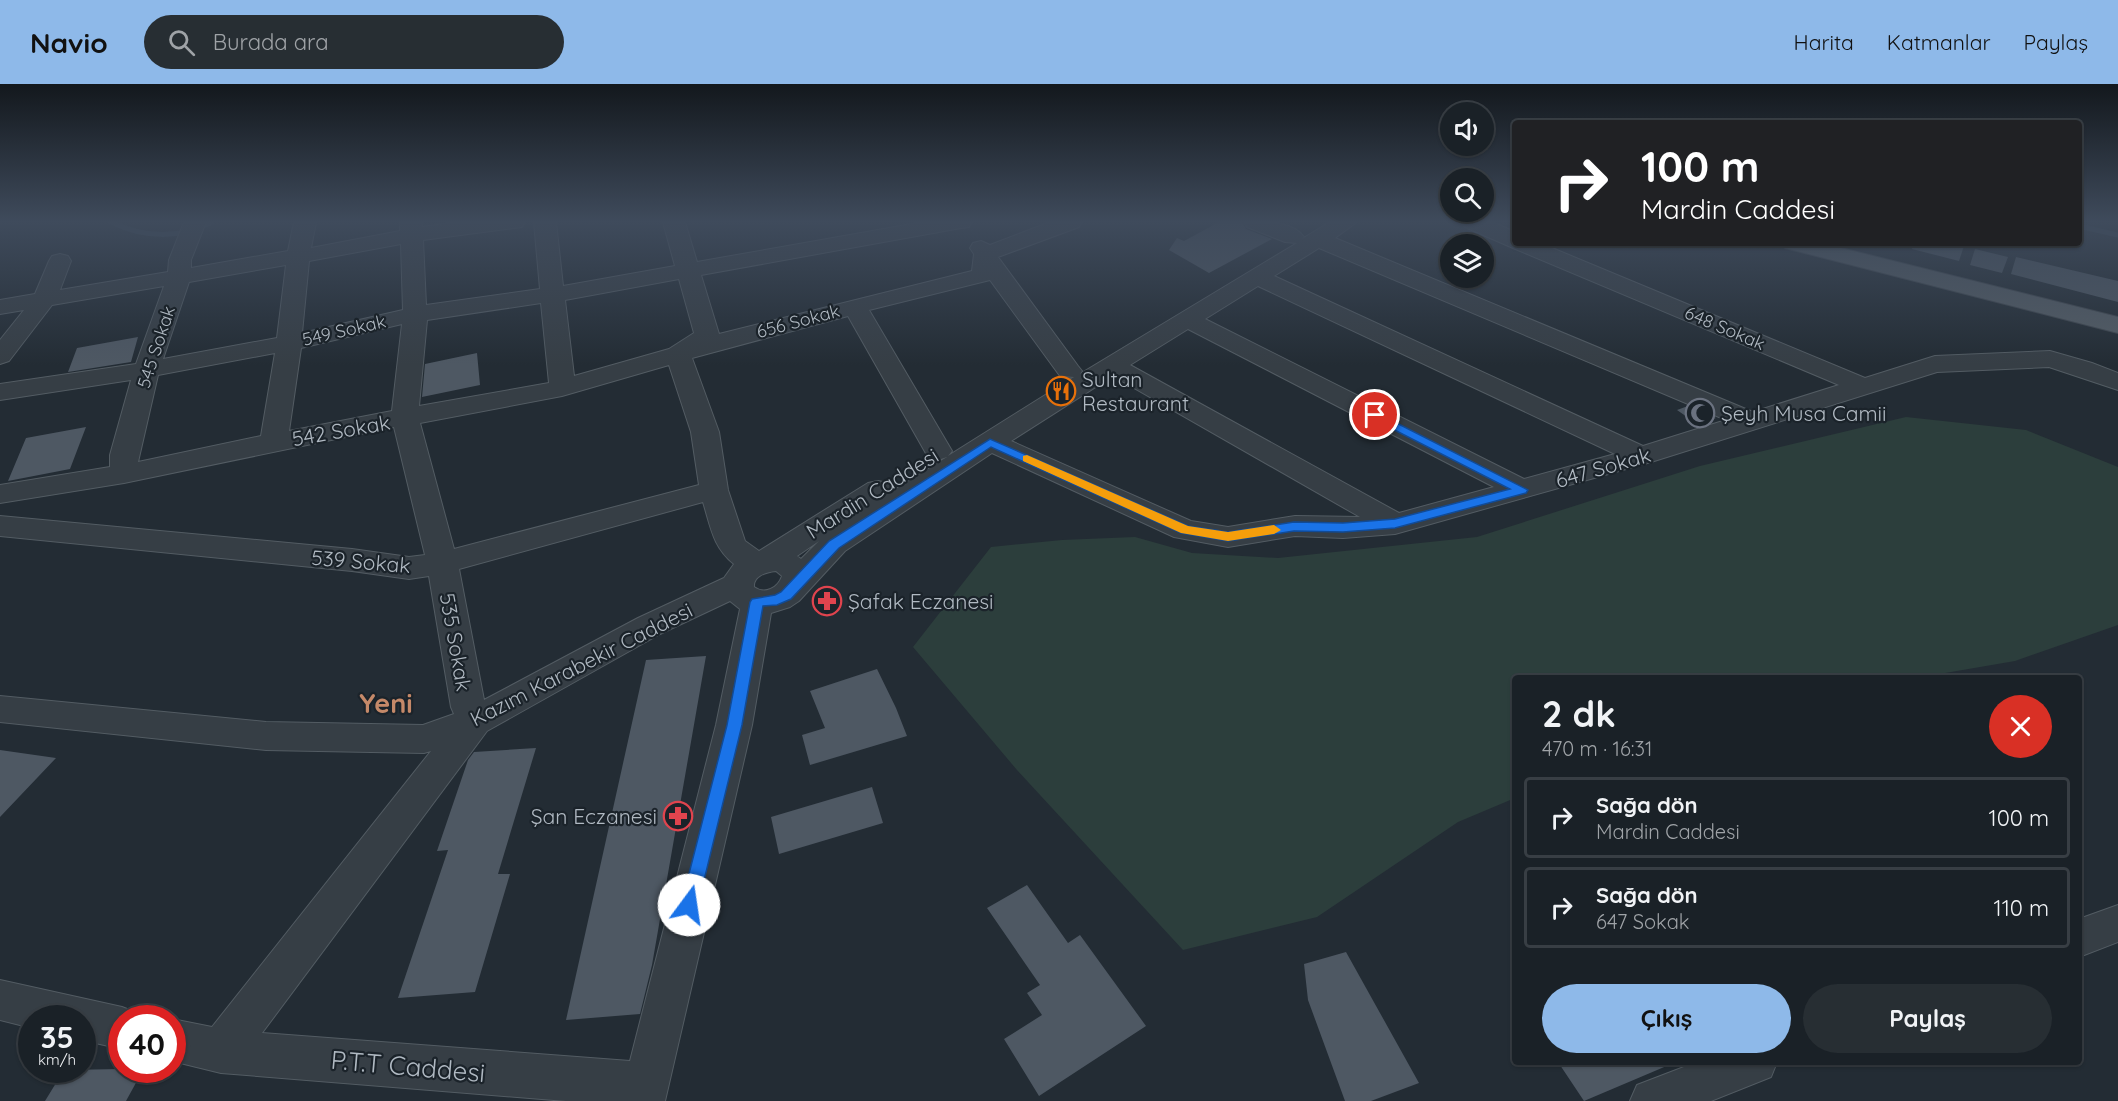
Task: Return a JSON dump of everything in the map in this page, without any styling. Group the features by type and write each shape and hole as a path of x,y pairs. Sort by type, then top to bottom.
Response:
{"main road":[{"path":"1923,269 2118,325"},
{"path":"1930,269 2118,310"}],"street":[{"path":"0,356 44,300 57,269"},
{"path":"0,308 178,269"},
{"name":"545 Sokak","path":"124,474 124,455 147,369 180,269"},
{"path":"275,442 274,429 289,343 297,269"},
{"name":"535 Sokak","path":"412,269 415,314 405,418 442,563 468,707 475,721"},
{"path":"549,269 562,388"},
{"name":"549 Sokak","path":"0,392 147,369 289,343 415,314 551,295 697,269"},
{"name":"656 Sokak","path":"678,354 854,306 983,275 984,269"},
{"path":"994,269 1069,371"},
{"name":"Mardin Caddesi","path":"1246,269 1069,371 938,451 754,578 777,600 793,590 797,582 834,544 990,442 1264,269"},
{"path":"1395,269 1753,422"},
{"name":"648 Sokak","path":"1584,269 1863,386"},
{"path":"643,1093 734,725 754,578 732,546 714,490 705,432 678,354 707,335 688,271"},
{"path":"1256,276 1641,456"},
{"path":"854,306 938,451"},
{"path":"1186,319 1522,490"},
{"name":"542 Sokak","path":"0,494 124,474 275,442 562,388 678,354"},
{"name":"647 Sokak","path":"990,442 1185,530 1228,537 1294,526 1343,528 1395,524 1641,456 1935,364 2050,359 2083,368 2118,382"},
{"path":"1112,365 1395,524"},
{"name":"539 Sokak","path":"0,526 352,560 409,568 442,563 714,490"},
{"path":"754,578 784,562 796,570 797,582"},
{"name":"Kazım Karabekir Caddesi","path":"0,709 266,736 424,739 475,721 649,626 754,578"},
{"path":"221,1051 475,721"},
{"path":"2082,937 2118,923"},
{"path":"0,1000 21,1005"},
{"name":"P.T.T Caddesi","path":"186,1043 221,1051 643,1093"},
{"path":"1653,1101 1747,1065"}],"shaded area":[{"path":"1906,417 2026,430 2118,467 2118,625 2015,661 1933,675 1512,675 1512,799 1458,822 1317,917 1183,950 1017,770 913,647 991,547 1062,540 1135,537 1192,553 1278,558 1477,537 1700,466"}],"building":[{"path":"1203,269 1216,269 1209,273"},
{"path":"1988,269 2003,269 2002,273"},
{"path":"2012,269 2069,269 2118,281 2118,302 2011,274"},
{"path":"138,337 131,362 68,372 77,348"},
{"path":"477,353 480,385 422,397 425,364"},
{"name":"Şeyh Musa Camii","path":"1688,406 1716,418 1697,424 1677,410"},
{"path":"86,427 70,469 8,481 26,438"},
{"path":"706,656 652,965 640,1014 566,1020 646,660"},
{"path":"877,669 907,736 810,765 802,735 825,728 810,691"},
{"path":"536,748 498,874 510,874 475,992 398,998 448,850 437,851 468,760 474,752"},
{"path":"0,750 56,758 0,817"},
{"path":"872,787 883,823 779,854 771,817"},
{"path":"1027,885 1068,943 1080,935 1146,1026 1039,1096 1004,1039 1042,1015 1027,993 1040,985 987,908"},
{"path":"1346,952 1419,1083 1371,1101 1345,1101 1308,1000 1304,964"},
{"path":"1560,1065 1669,1065 1584,1101"},
{"path":"96,1069 108,1069 108,1083 136,1083 126,1101 45,1101 56,1083 96,1083"}],"slow traffic":[{"path":"1027,458 1185,530 1228,537 1274,530"}],"place":[{"name":"Sultan Restaurant","path":"1061,391"},
{"name":"Şeyh Musa Camii","path":"1700,413"},
{"name":"Şafak Eczanesi","path":"827,601"},
{"name":"Şan Eczanesi","path":"678,816"}],"district":[{"name":"Yeni","path":"386,703"}],"route":[{"path":"689,905 734,725 757,602 777,600 793,590 797,582 834,544 990,442 1185,530 1228,537 1294,526 1343,528 1395,524 1522,490 1375,415"}]}
